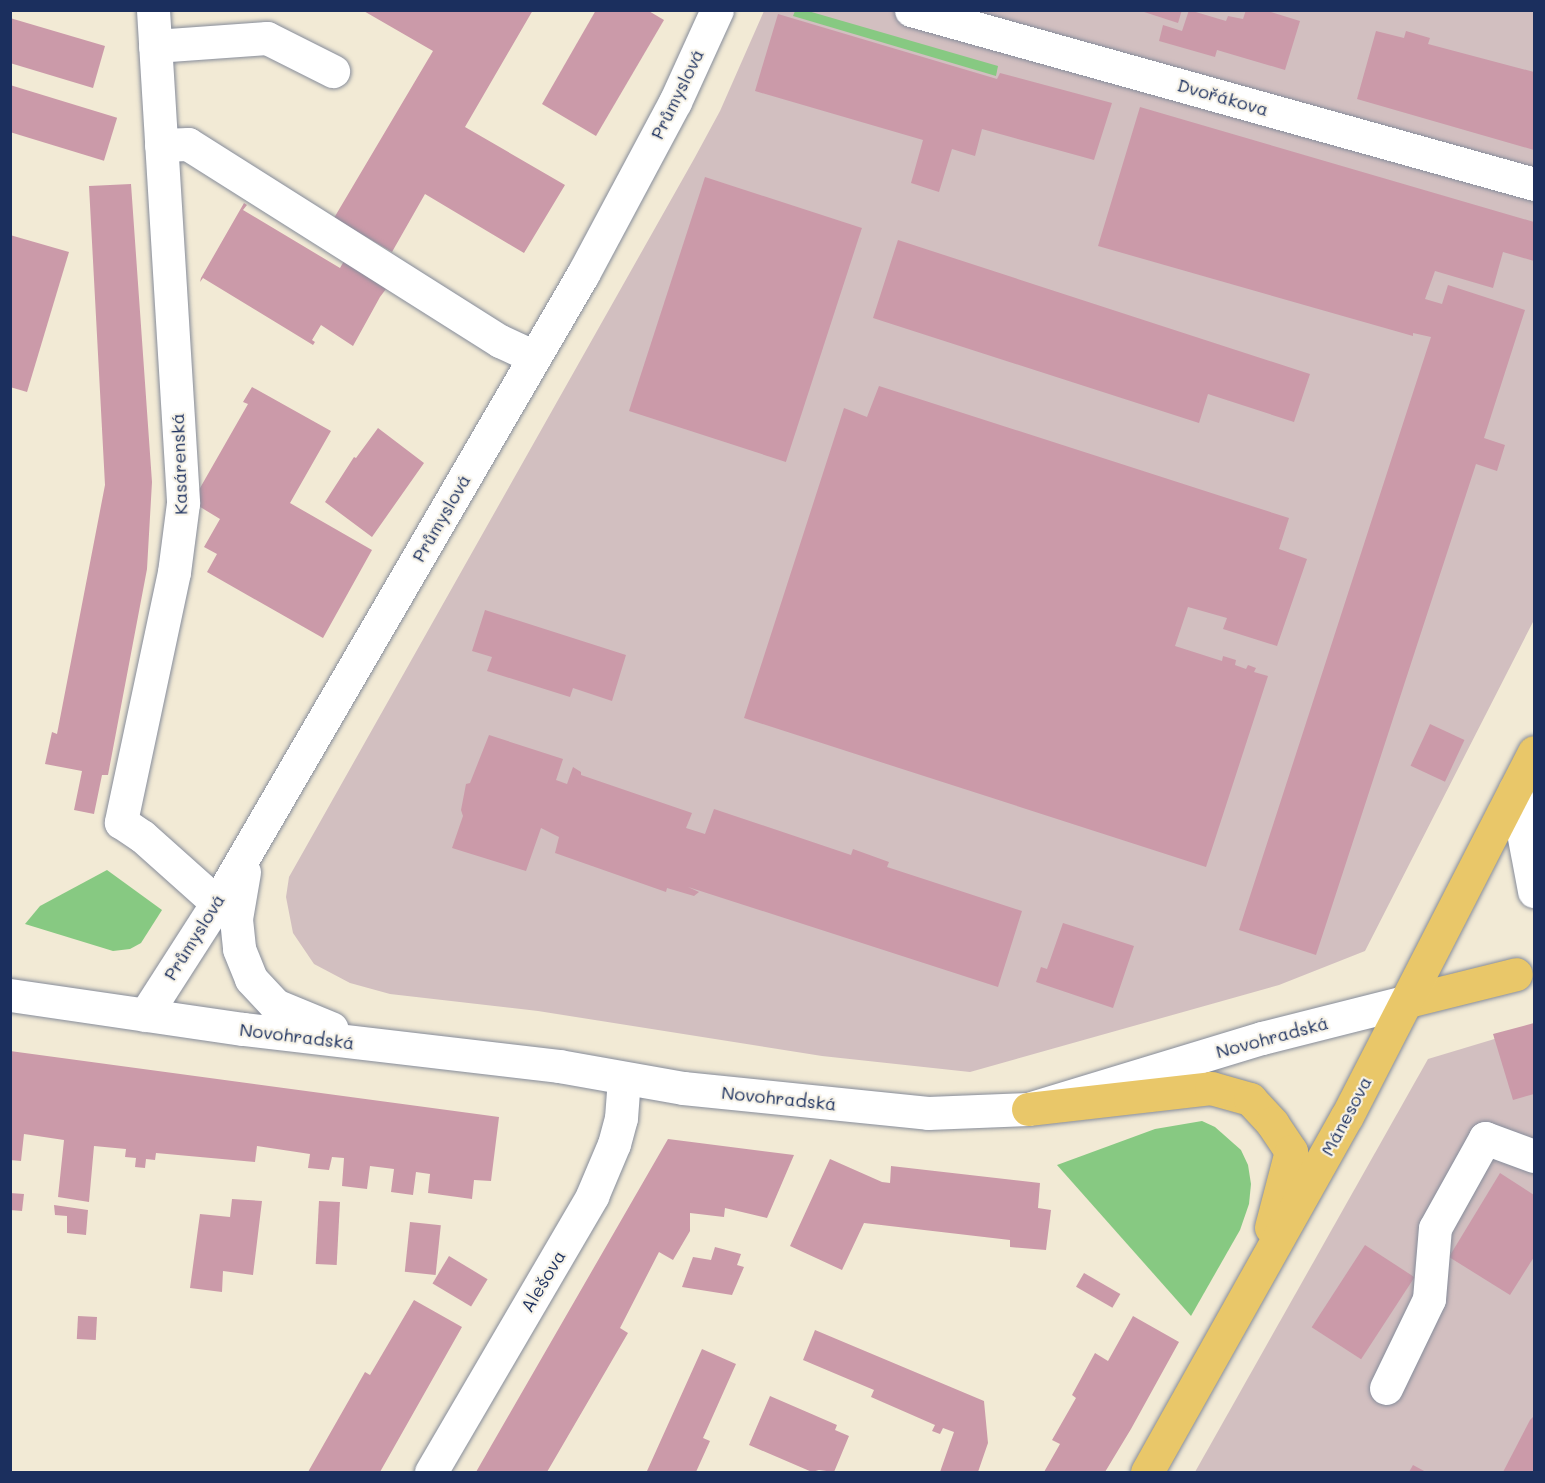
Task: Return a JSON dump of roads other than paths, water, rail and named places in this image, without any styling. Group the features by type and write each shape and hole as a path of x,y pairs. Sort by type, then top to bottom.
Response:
{"main road":[{"name":"Mánesova","path":"1147,1473 1408,1001 1534,752"},
{"name":"Novohradská","path":"1408,1001 1525,971"},
{"path":"1028,1109 1211,1088 1250,1099 1272,1123 1291,1151 1259,1273"}],"street":[{"name":"Kasárenská","path":"153,10 183,503 174,572 121,822 142,836 217,903"},
{"name":"Průmyslová","path":"145,1015 217,903 583,274 675,102 717,10"},
{"name":"Dvořákova","path":"911,10 1534,184"},
{"path":"155,46 267,38 333,71"},
{"path":"161,145 188,144 500,341 534,357"},
{"path":"1515,790 1534,891"},
{"path":"254,837 240,885 236,919 239,949 251,979 275,1005 319,1025 372,1037 401,1049"},
{"name":"Novohradská","path":"10,995 401,1049 559,1066 682,1088 927,1113 1028,1109 1269,1036 1408,1001"},
{"name":"Alešova","path":"431,1473 592,1196 614,1144 621,1118 624,1078"},
{"path":"1386,1388 1429,1299 1435,1228 1485,1138 1534,1156"}]}
